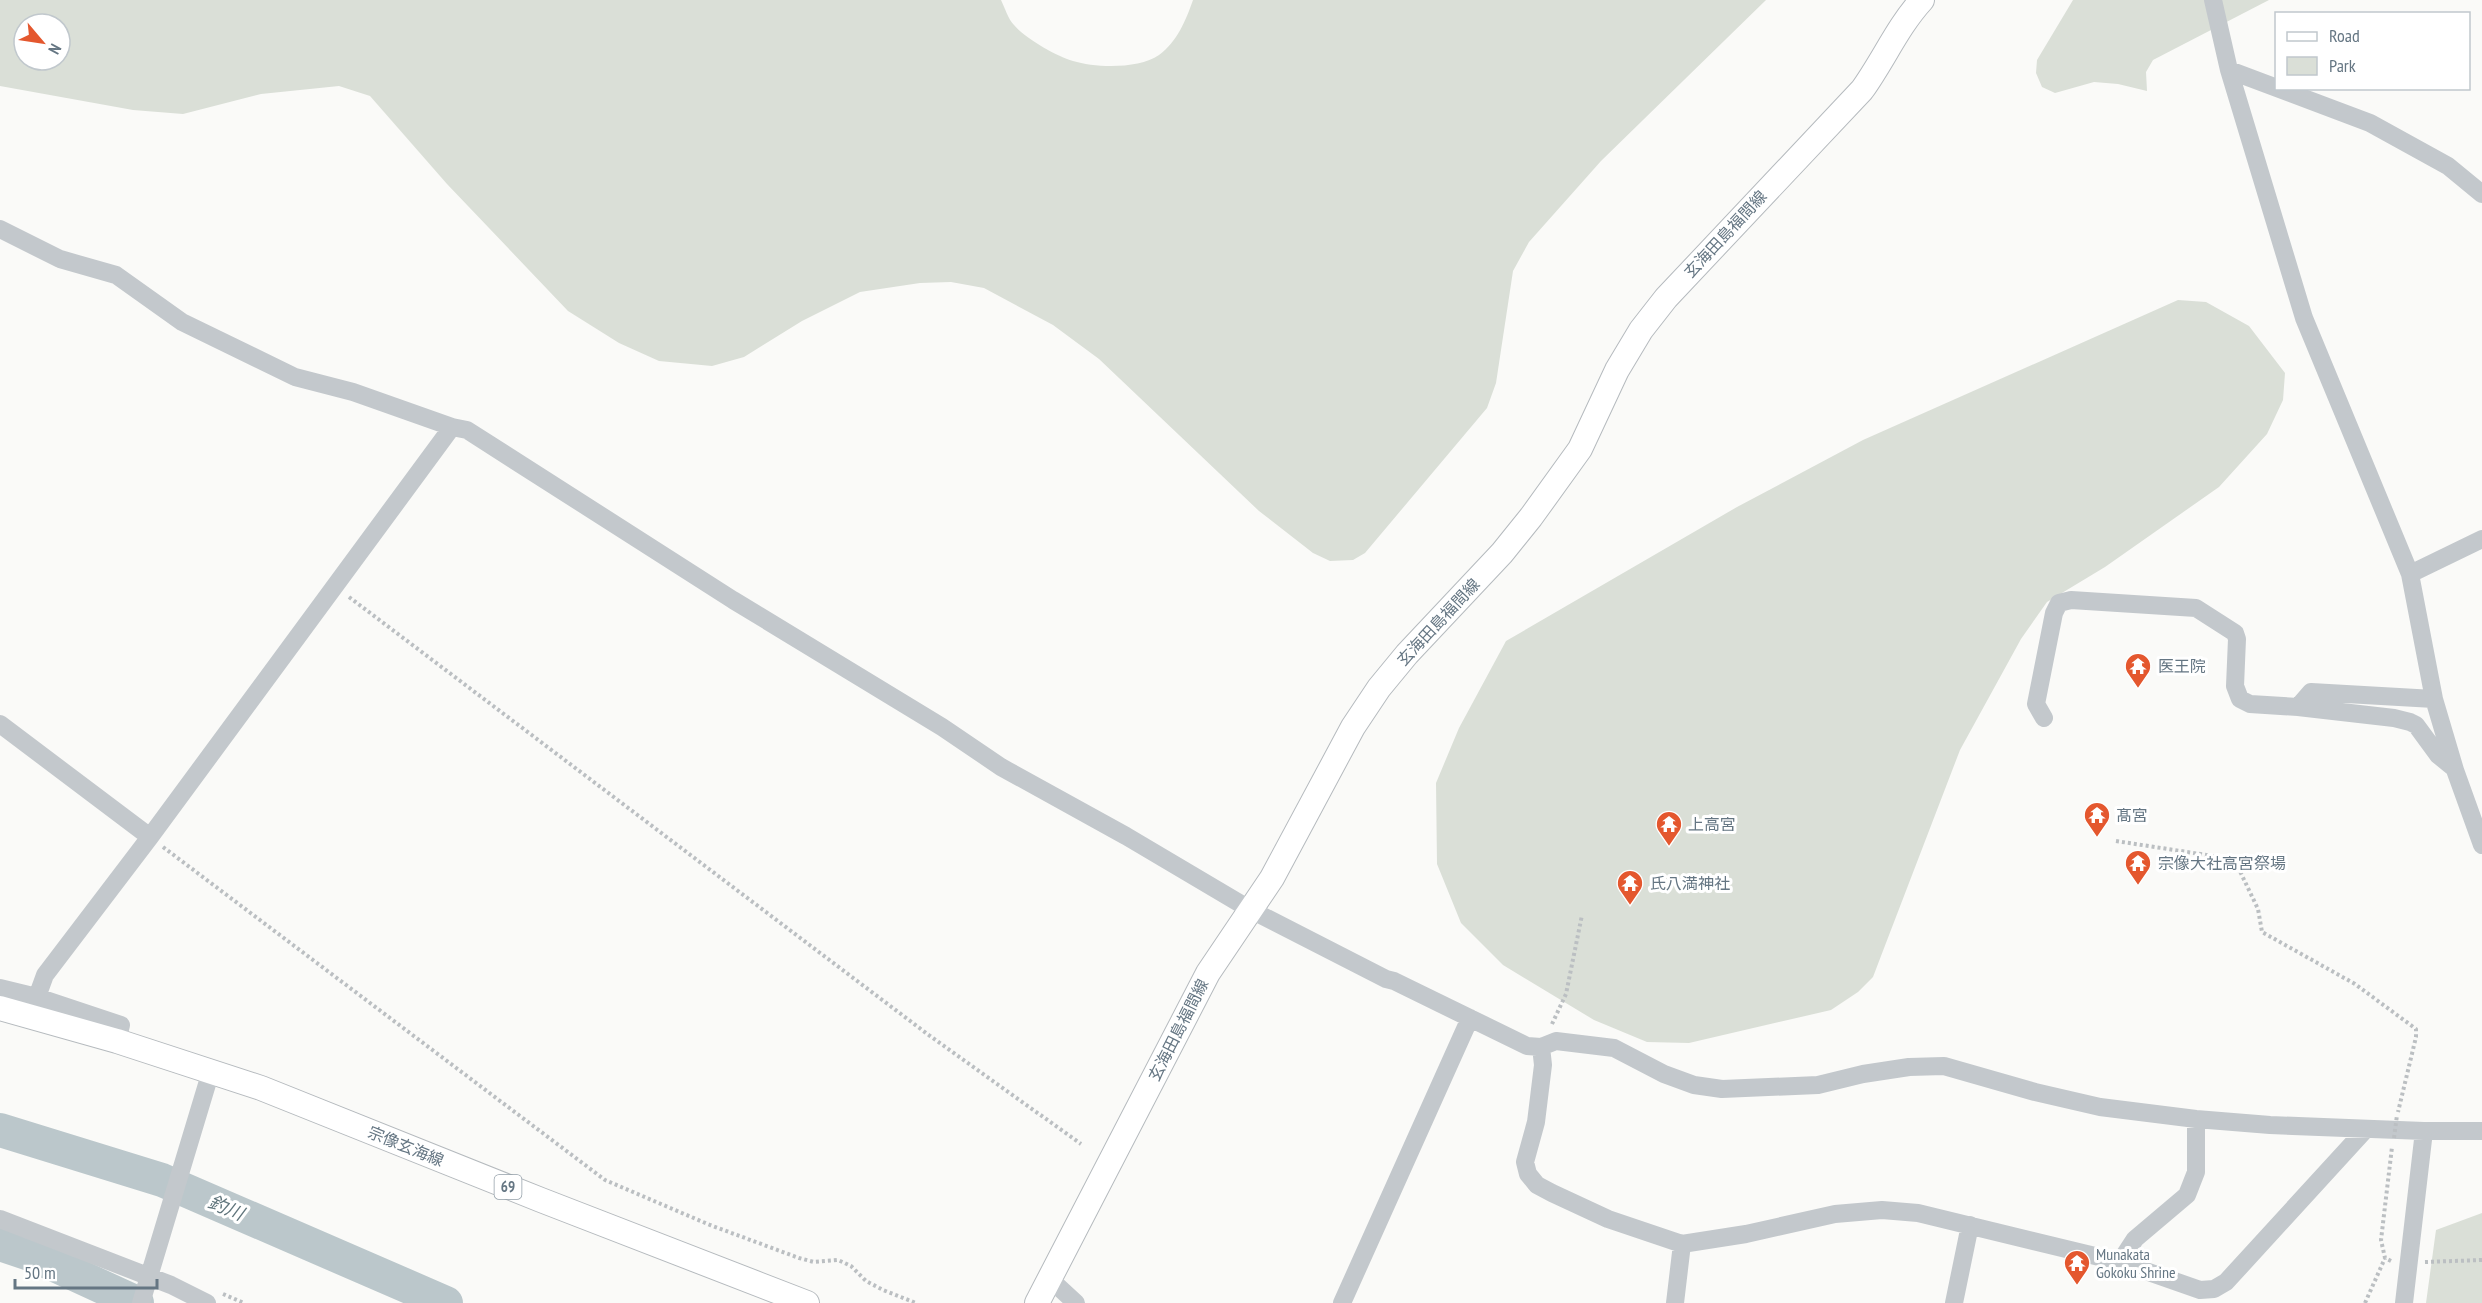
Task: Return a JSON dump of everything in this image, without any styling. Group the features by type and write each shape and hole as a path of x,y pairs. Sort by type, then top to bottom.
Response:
{"main road":[{"name":"玄海田島福間線","path":"1037,1303 1208,973 1251,910 1299,832 1353,726 1379,688 1407,654 1502,553 1531,517 1580,449 1617,370 1641,330 1674,289 1862,90 1881,64 1911,12 1922,0"},
{"name":"宗像玄海線","path":"0,1008 117,1041 208,1080 261,1088 807,1303"}],"street":[{"path":"2213,0 2229,70 2304,318 2410,574 2434,699 2455,770 2482,845"},
{"path":"2229,70 2275,87"},
{"path":"2282,90 2370,123 2448,166 2482,194"},
{"path":"0,229 60,259 116,275 182,322 295,377 353,392 452,427 467,430 742,606 942,727 1001,767 1126,836 1251,910 1386,979 1527,1046 1541,1047 1556,1041 1597,1044 1614,1048 1664,1074 1694,1085 1722,1089 1818,1085 1863,1074 1909,1067 1944,1066 2035,1092 2100,1107 2196,1119 2270,1125 2482,1131"},
{"path":"38,997 45,975 150,837 452,427"},
{"path":"2410,574 2482,539"},
{"path":"2044,718 2036,704 2054,613 2059,603 2071,600 2196,608 2235,633 2237,639 2235,686 2240,699 2250,704 2298,707 2394,718 2410,722 2415,725 2438,755 2455,770"},
{"path":"2298,707 2311,692 2434,699"},
{"path":"0,724 150,837"},
{"path":"0,988 38,997 121,1025 117,1041"},
{"path":"1342,1303 1470,1018"},
{"path":"1541,1047 1543,1065 1536,1122 1525,1162 1528,1174 1538,1185 1552,1193 1608,1219 1682,1244 1746,1234 1835,1214 1870,1211 1918,1213 2120,1262 2200,1290 2214,1289 2226,1282 2366,1129"},
{"path":"141,1303 208,1080"},
{"path":"2120,1262 2135,1239 2187,1195 2196,1172 2196,1119"},
{"path":"2404,1303 2424,1131"},
{"path":"0,1220 171,1285 207,1303"},
{"path":"1954,1303 1970,1225"},
{"path":"1675,1303 1682,1244"},
{"path":"1050,1279 1076,1303"}],"path":[{"path":"335,587 930,1036 1081,1144"},
{"path":"150,837 605,1180 710,1225 799,1258 814,1262 838,1260 851,1266 866,1281 916,1303"},
{"path":"2116,841 2226,858 2237,865 2258,909 2262,932 2355,984 2416,1029 2394,1138"},
{"path":"1541,1047 1566,994 1581,915"},
{"path":"2365,1303 2385,1258"}],"green space":[{"path":"0,0 1001,0 1014,25 1033,41 1050,51 1066,59 1082,63 1117,66 1151,60 1165,50 1180,30 1193,0 1766,0 1601,161 1529,242 1513,271 1496,383 1487,408 1365,553 1353,560 1330,561 1313,553 1259,511 1099,359 1053,325 984,288 951,282 920,283 860,292 802,321 744,357 712,366 659,361 619,343 568,311 447,184 370,96 339,86 261,94 183,114 133,110 0,86"},
{"path":"2073,0 2269,0 2153,60 2146,72 2147,91 2118,84 2094,82 2055,93 2042,87 2036,73 2037,60"},
{"path":"2178,300 2206,302 2249,326 2285,373 2283,400 2267,434 2219,487 2105,567 2047,602 2021,639 1960,750 1873,977 1858,992 1831,1010 1689,1043 1647,1042 1594,1020 1503,965 1461,923 1437,864 1436,783 1459,728 1506,641 1737,507 1863,440"},
{"path":"2482,1213 2482,1303 2426,1303 2436,1230"}],"waterway":[{"name":"釣川","path":"0,1130 162,1180 446,1303"},
{"path":"0,1244 33,1255 137,1303"}],"place":[{"name":"医王院","path":"2138,689"},
{"name":"髙宮","path":"2097,838"},
{"name":"上高宮","path":"1669,847"},
{"name":"宗像大社高宮祭場","path":"2138,886"},
{"name":"氏八満神社","path":"1630,906"},
{"name":"Munakata Gokoku Shrine","path":"2077,1286"}]}
